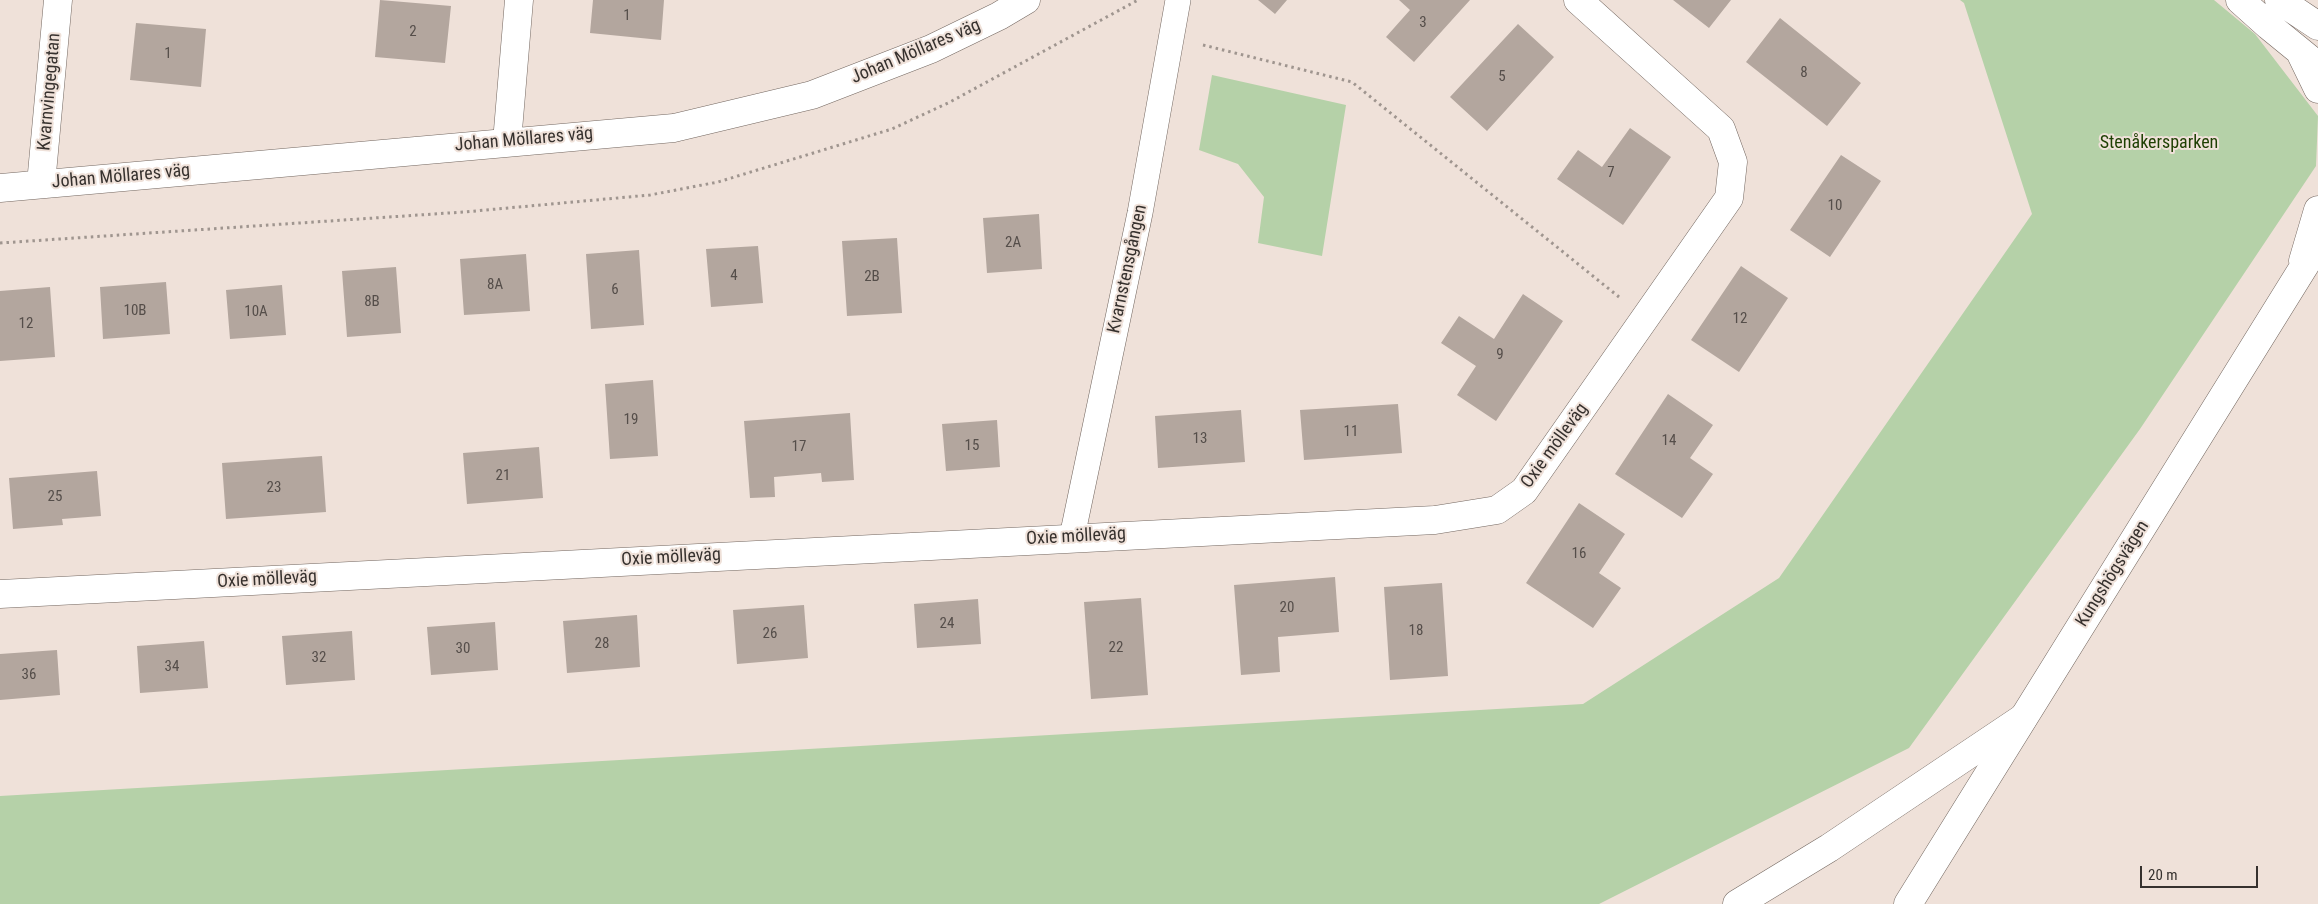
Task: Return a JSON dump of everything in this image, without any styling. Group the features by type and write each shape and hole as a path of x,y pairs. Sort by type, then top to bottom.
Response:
{"main road":[{"name":"Kvarnvingegatan","path":"42,184 58,0"},
{"path":"507,142 519,0"},
{"name":"Johan Möllares väg","path":"0,188 674,128 812,96 930,49 997,8 1026,0"},
{"name":"Oxie mölleväg","path":"0,594 1072,537 1435,520 1497,510 1524,491 1729,198 1733,162 1721,129 1578,0"},
{"path":"2240,0 2309,59 2318,89"},
{"path":"2279,0 2318,26"},
{"path":"2300,272 2318,210"},
{"name":"Kungshögsvägen","path":"1908,904 2318,244"},
{"path":"1737,904 1829,848 2023,718"}],"street":[{"name":"Kvarnstensgången","path":"1072,537 1140,214 1178,0"}],"path":[{"path":"1171,38 1352,82 1644,318"}],"green space":[{"name":"Stenåkersparken","path":"1960,0 2214,0 2255,34 2318,116 2316,166 2140,429 1909,748 1599,904 0,904 0,796 1583,704 1779,578 2032,214 1964,3"},
{"path":"1212,75 1346,105 1322,256 1258,243 1264,197 1238,164 1199,150"}],"building":[{"path":"380,0 451,6 445,63 375,57"},
{"path":"593,0 664,0 661,40 590,33"},
{"path":"1258,0 1287,0 1275,14"},
{"path":"1399,0 1470,0 1414,62 1386,37 1410,10"},
{"path":"1673,0 1731,0 1709,28"},
{"path":"1780,18 1861,83 1827,126 1746,62"},
{"path":"136,23 206,29 201,87 130,80"},
{"path":"1518,24 1554,57 1487,131 1450,97"},
{"path":"1630,128 1671,157 1623,225 1557,179 1578,150 1602,167"},
{"path":"1841,155 1881,181 1830,257 1790,230"},
{"path":"1039,214 1042,269 987,273 983,218"},
{"path":"897,238 902,313 847,316 842,241"},
{"path":"758,246 763,303 711,307 706,249"},
{"path":"639,250 644,325 591,329 586,254"},
{"path":"526,254 530,311 464,315 460,259"},
{"path":"1741,266 1788,298 1739,372 1691,340"},
{"path":"396,267 401,333 347,337 342,271"},
{"path":"166,282 170,334 103,339 100,287"},
{"path":"282,285 286,335 230,339 226,290"},
{"path":"50,287 55,357 0,361 0,291"},
{"path":"1523,294 1563,321 1496,421 1457,395 1476,366 1441,343 1459,316 1494,339"},
{"path":"653,380 658,456 610,459 605,384"},
{"path":"1668,394 1713,425 1690,458 1713,474 1682,518 1615,474"},
{"path":"1398,404 1402,453 1304,460 1300,410"},
{"path":"1241,410 1245,462 1158,468 1155,416"},
{"path":"850,413 854,480 822,482 821,473 774,477 775,497 750,498 744,421"},
{"path":"997,420 1000,467 946,471 942,424"},
{"path":"539,447 543,498 467,504 463,453"},
{"path":"322,456 326,512 226,519 222,463"},
{"path":"97,471 101,516 62,519 63,525 13,529 9,478"},
{"path":"1579,503 1625,534 1599,573 1621,588 1593,628 1526,583"},
{"path":"1335,577 1339,632 1278,637 1280,672 1241,675 1234,585"},
{"path":"1442,583 1448,676 1390,680 1384,587"},
{"path":"1141,598 1148,695 1091,699 1084,602"},
{"path":"978,599 981,644 917,648 914,604"},
{"path":"804,605 808,658 737,664 733,610"},
{"path":"637,615 640,667 567,673 563,621"},
{"path":"495,622 498,670 431,675 427,627"},
{"path":"352,631 355,680 286,685 282,636"},
{"path":"204,641 208,688 140,693 137,646"},
{"path":"57,650 60,695 0,700 0,654"}]}
